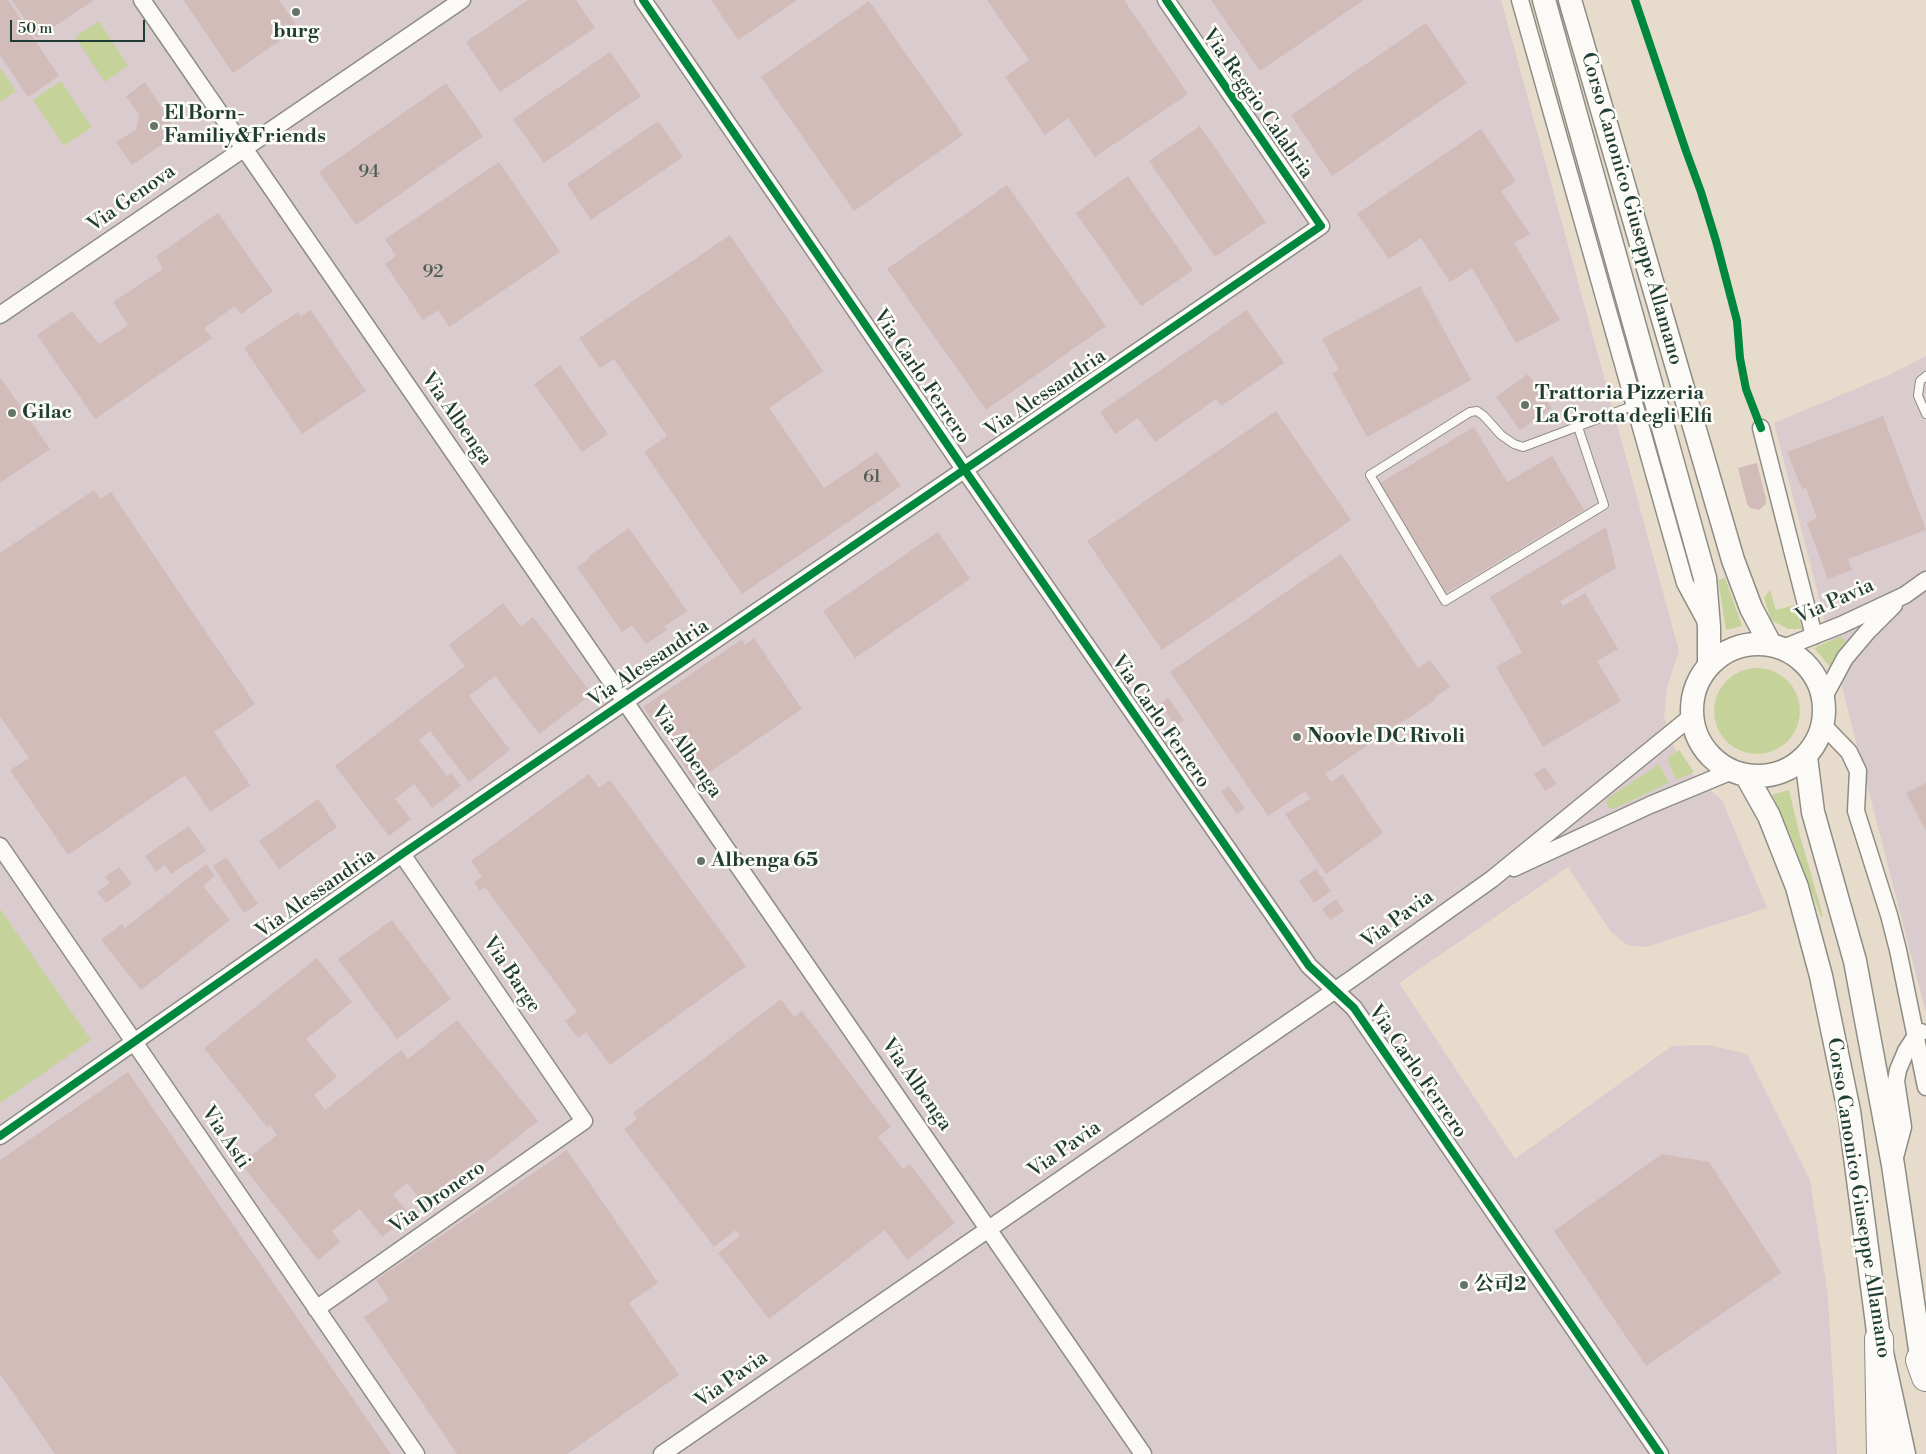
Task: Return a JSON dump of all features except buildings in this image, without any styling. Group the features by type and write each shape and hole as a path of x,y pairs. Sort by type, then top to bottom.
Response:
{"highway":[{"path":"1879,1339 1881,1454"}],"main road":[{"name":"Corso Canonico Giuseppe Allamano","path":"1544,0 1705,578 1709,627 1709,665"},
{"name":"Corso Canonico Giuseppe Allamano","path":"1570,0 1733,560 1751,608 1776,646"},
{"path":"1748,644 1776,646 1802,659 1816,676 1824,697 1823,725 1818,740 1806,757 1788,770 1768,776 1739,773 1717,762 1704,749 1696,733 1692,716 1693,697 1698,680 1709,665 1726,651 1748,644"},
{"name":"Corso Canonico Giuseppe Allamano","path":"1806,757 1813,812 1855,961 1893,1165 1926,1388"},
{"name":"Corso Canonico Giuseppe Allamano","path":"1739,773 1769,816 1798,887 1821,976 1849,1112 1879,1339 1904,1454"}],"street":[{"name":"Via Albenga","path":"142,0 1143,1454"},
{"name":"Via Genova","path":"0,315 462,0"},
{"name":"Via Carlo Ferrero","path":"643,0 964,469 1309,966 1354,1008 1660,1454"},
{"name":"Via Reggio Calabria","path":"1166,0 1321,226"},
{"name":"Corso Canonico Giuseppe Allamano","path":"1520,0 1685,583 1709,627"},
{"name":"Via Alessandria","path":"0,1136 402,854 1321,226"},
{"path":"1761,428 1814,636"},
{"name":"Via Pavia","path":"1824,697 1845,658 1867,632 1905,595 1926,580"},
{"name":"Via Pavia","path":"1776,646 1814,636 1841,626 1905,595"},
{"name":"Via Pavia","path":"662,1454 1335,991 1492,879 1692,716"},
{"path":"1823,725 1848,752 1858,771 1856,811 1889,914 1921,1032 1926,1087"},
{"name":"Via Pavia","path":"1492,879 1650,805 1739,773"},
{"name":"Via Asti","path":"0,846 416,1454"},
{"name":"Via Barge","path":"402,854 584,1121"},
{"path":"1893,1165 1903,1127 1896,1081 1898,1070 1906,1051 1921,1032"},
{"name":"Via Dronero","path":"316,1309 584,1121"}],"lane":[{"path":"1926,376 1920,381 1918,396 1926,414"},
{"path":"1578,427 1604,505 1445,601 1370,475 1470,412 1477,411 1514,444 1524,447 1635,405"}],"shaded area":[{"path":"0,0 1501,0 1679,651 1667,687 1664,716 1672,743 1683,764 1698,780 1722,800 1767,908 1646,947 1627,945 1611,932 1568,867 1399,983 1515,1159 1672,1046 1708,1045 1747,1054 1810,1180 1828,1296 1837,1454 0,1454"},
{"path":"1926,356 1926,1013 1774,423 1889,375"}],"green space":[{"path":"99,21 128,66 105,82 75,37"},
{"path":"0,68 16,91 0,102"},
{"path":"61,81 92,127 64,146 33,100"},
{"path":"1725,578 1742,626 1726,630 1718,580"},
{"path":"1770,590 1776,610 1795,605 1802,629 1788,629 1771,620 1764,598"},
{"path":"1841,636 1846,641 1831,668 1814,648"},
{"path":"1757,668 1781,675 1793,687 1800,711 1793,735 1781,747 1757,754 1733,747 1721,735 1714,711 1721,687 1733,675"},
{"path":"1679,750 1694,772 1676,780 1667,758"},
{"path":"1659,764 1669,783 1613,809 1609,808 1606,803 1607,799"},
{"path":"1789,790 1823,916 1821,917 1792,839 1772,795"},
{"path":"0,909 91,1040 0,1103"}],"cycle path":[{"path":"643,0 964,469 1309,966 1354,1008 1660,1454"},
{"path":"0,1136 402,854 1321,226 1166,0"},
{"path":"1635,0 1716,241 1737,321 1740,358 1746,389 1761,428"}],"place":[{"name":"burg","path":"296,12"},
{"name":"El Born- Familiy&Friends","path":"154,126"},
{"name":"Trattoria Pizzeria La Grotta degli Elfi","path":"1525,405"},
{"name":"Gilac","path":"12,413"},
{"name":"Noovle DC Rivoli","path":"1297,737"},
{"name":"Albenga 65","path":"701,861"},
{"name":"公司2","path":"1464,1285"}]}
